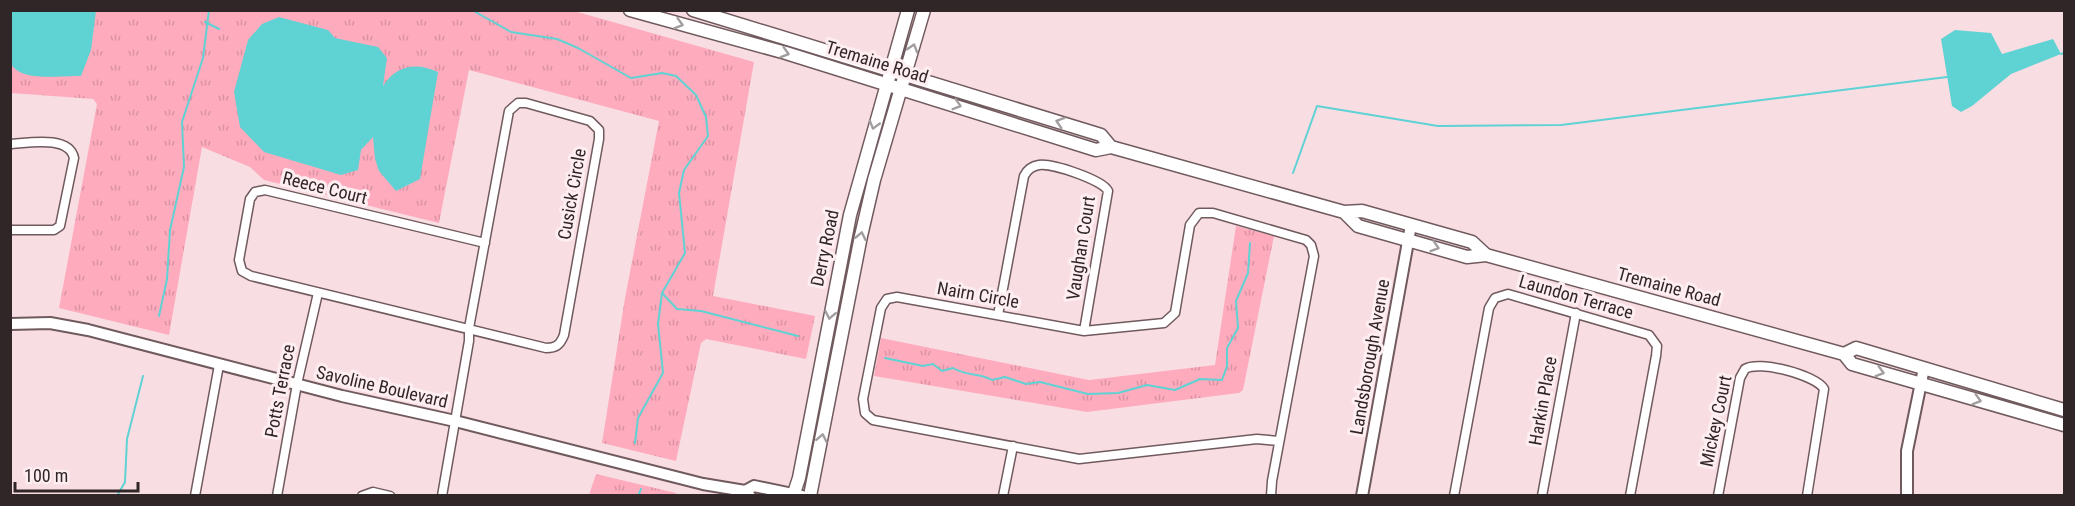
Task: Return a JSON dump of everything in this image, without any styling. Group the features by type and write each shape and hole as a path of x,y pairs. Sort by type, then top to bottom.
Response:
{"main road":[{"name":"Tremaine Road","path":"630,10 901,88 1096,150 1111,147 1344,212 1362,211 1472,242 1486,255"},
{"name":"Tremaine Road","path":"693,10 1101,135 1111,147"},
{"name":"Derry Road","path":"796,495 850,215 908,10"},
{"name":"Derry Road","path":"810,495 861,236 924,10"},
{"name":"Tremaine Road","path":"1344,212 1358,226 1467,257 1486,255 1844,354 1852,364 2064,425"},
{"name":"Tremaine Road","path":"1844,354 1856,348 2064,410"}],"street":[{"name":"Cusick Circle","path":"442,495 469,341 469,328 511,107 518,103 526,103 593,123 599,130 599,139 561,341 553,348 546,348 469,328"},
{"path":"10,144 57,143 67,146 74,158 60,226 54,230 10,230"},
{"name":"Vaughan Court","path":"998,315 1024,176 1032,167 1045,165 1099,181 1108,191 1084,331"},
{"name":"Reece Court","path":"469,328 250,276 240,268 250,199 255,192 265,190 485,243"},
{"name":"Nairn Circle","path":"1271,495 1314,256 1311,245 1306,240 1213,213 1199,213 1191,225 1175,314 1164,323 1084,331 897,297 887,299 881,308 863,408 873,420 1090,459 1257,439 1279,441"},
{"name":"Landsborough Avenue","path":"1362,495 1411,225"},
{"name":"Potts Terrace","path":"277,495 297,384 318,293"},
{"name":"Laundon Terrace","path":"1454,495 1490,305 1495,298 1508,294 1649,335 1657,346 1630,495"},
{"name":"Harkin Place","path":"1542,495 1576,313"},
{"name":"Savoline Boulevard","path":"10,324 67,326 455,421 659,474 747,493 754,486 796,495"},
{"path":"195,495 219,364"},
{"name":"Mickey Court","path":"1718,495 1740,378 1745,369 1757,364 1815,380 1824,389 1807,495"},
{"path":"1906,495 1907,451 1924,368"},
{"path":"1003,495 1013,446"},
{"path":"362,495 373,492 390,495"}],"green space":[{"path":"10,11 574,11 754,62 713,296 815,316 806,359 706,339 701,343 676,461 602,443 625,298 659,121 469,70 439,223 264,180 250,167 202,147 169,335 59,308 97,104 93,99 11,93"},
{"path":"1236,226 1274,236 1243,390 1239,393 1087,412 874,376 881,338 1089,380 1215,365"},
{"path":"596,474 676,493 675,496 589,495"}],"water":[{"path":"10,11 96,11 91,50 81,76 32,76 16,69 11,63 9,52"},
{"path":"279,17 328,30 335,38 378,47 387,58 383,86 394,74 407,67 422,67 438,72 420,179 396,191 379,171 375,159 373,137 361,150 358,170 341,175 264,152 240,127 234,92 248,40 262,24"},
{"path":"1955,30 1991,33 2002,54 2053,39 2061,54 2011,74 1972,106 1961,112 1952,106 1941,39"}],"waterway":[{"path":"159,316 167,279 170,230 184,167 182,122 203,58 209,10"},
{"path":"472,10 511,32 557,39 578,48 631,78 662,73 676,76 696,95 706,117 708,136 684,170 679,193 685,253 662,293 658,324 663,373 638,418 635,443"},
{"path":"205,22 219,29"},
{"path":"1293,173 1317,106 1438,126 1561,125 1947,77"},
{"path":"885,358 923,366 933,364 942,371 953,368 963,373 992,380 1005,377 1026,384 1040,382 1088,394 1118,393 1147,385 1175,390 1200,379 1222,380 1227,366 1227,348 1238,328 1236,301 1248,273 1250,243"},
{"path":"662,293 677,309 701,311 798,336"},
{"path":"117,496 125,482 127,439 143,376"},
{"path":"638,496 641,489"}]}
